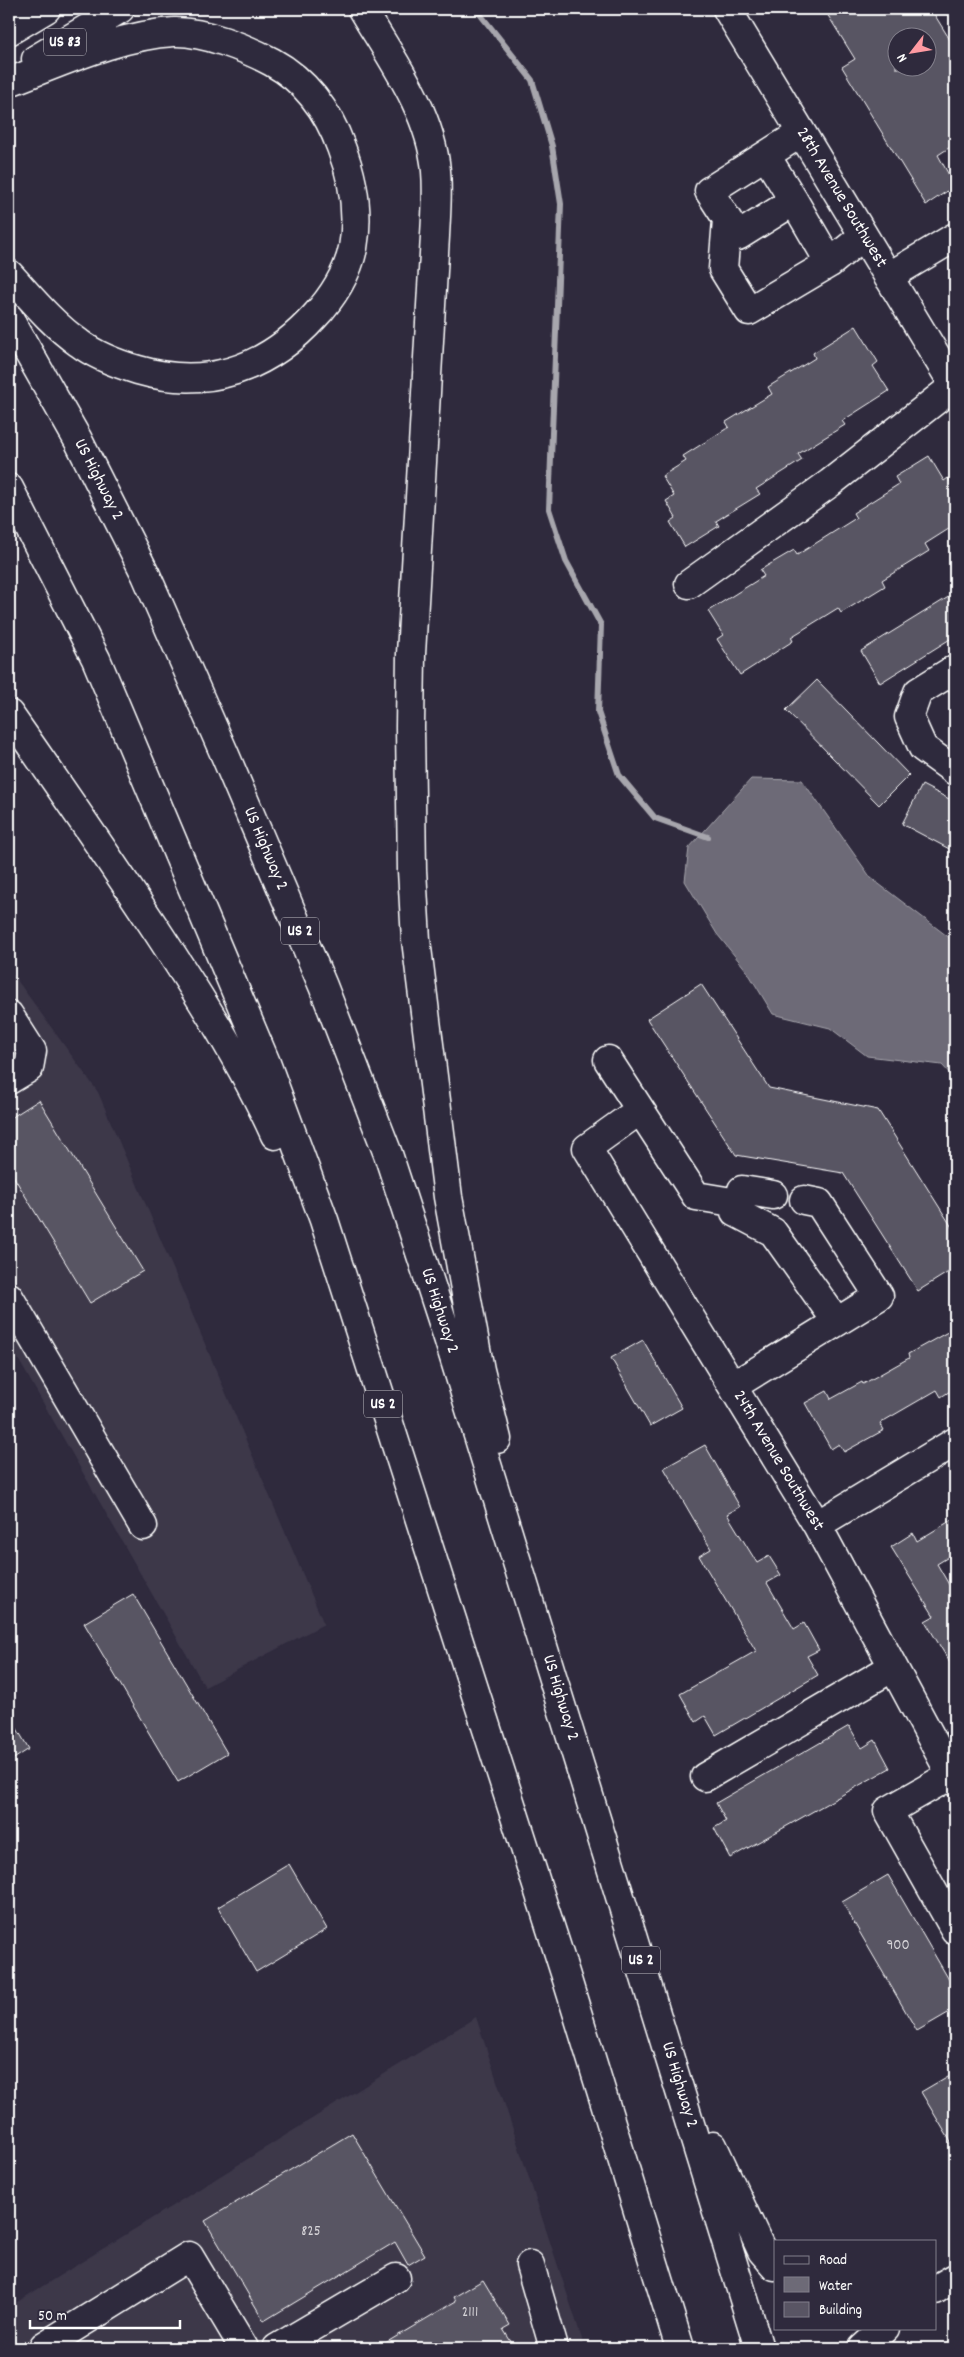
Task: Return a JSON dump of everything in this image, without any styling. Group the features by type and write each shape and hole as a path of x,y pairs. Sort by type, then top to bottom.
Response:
{"main road":[{"name":"US 83","path":"9,31 46,9"},
{"name":"US 83","path":"9,75 120,9"},
{"path":"362,9 400,73 426,126 436,170 435,236 411,654 411,808 416,940 448,1197 480,1370 509,1488 521,1573"},
{"name":"28th Avenue Southwest","path":"727,9 955,387"},
{"path":"9,82 120,42 176,32 229,43 256,53 286,70 317,100 335,130 351,176 355,227 353,250 334,293 304,328 263,358 238,370 215,377 173,378 126,366 99,355 79,344 53,322 9,274"},
{"path":"794,201 738,236 709,191 801,133"},
{"path":"766,156 830,263"},
{"path":"727,220 723,269 748,311 830,263 863,236"},
{"path":"888,277 955,237"},
{"name":"US Highway 2","path":"9,318 78,440 146,576 225,755 323,986 391,1164 448,1338 521,1573 758,2348"},
{"path":"689,584 830,483 955,387"},
{"name":"US 2","path":"9,488 96,658 266,1063 324,1220 564,1973 680,2348"},
{"path":"955,669 918,692 909,717 923,748 955,772"},
{"path":"9,714 80,814 192,984 262,1106 346,1290"},
{"path":"9,1015 32,1051 29,1068 9,1080"},
{"path":"608,1060 696,1196 738,1203"},
{"name":"24th Avenue Southwest","path":"640,1110 587,1148 817,1525 953,1778"},
{"path":"774,1196 742,1190 735,1212 773,1232 837,1322"},
{"path":"733,1386 879,1296 819,1203 804,1200"},
{"path":"9,1297 143,1526"},
{"path":"817,1525 955,1442"},
{"path":"705,1777 893,1667"},
{"path":"953,1778 888,1811 955,1930"},
{"path":"664,2036 739,2205 762,2251 774,2265"},
{"path":"43,2347 189,2256 244,2348"},
{"path":"530,2265 554,2348"},
{"path":"277,2348 396,2278"},
{"path":"936,2288 955,2278"},
{"path":"863,2348 883,2330"}],"shaded area":[{"path":"9,969 98,1092 324,1624 205,1687 9,1343"},
{"path":"476,2017 585,2348 9,2348 9,2307"}],"water":[{"path":"751,779 802,780 871,878 955,942 955,1079 942,1065 867,1056 830,1028 773,1014 747,971 717,934 685,881 689,848"}],"building":[{"path":"824,9 931,9 955,48 955,144 938,155 955,186 926,205 842,67 855,59"},
{"path":"856,326 878,362 873,366 889,391 842,421 845,425 798,454 802,460 756,489 760,494 716,521 719,526 685,547 670,522 676,518 666,501 674,496 662,476 686,461 683,456 729,427 726,422 772,394 768,387 815,358 813,353"},
{"path":"929,456 944,481 948,478 955,490 955,525 925,544 929,551 882,580 885,586 841,613 838,608 791,637 793,641 740,675 717,639 723,635 708,611 764,576 760,570 794,550 797,555 856,518 853,513 899,484 895,477"},
{"path":"955,593 955,636 880,683 861,651"},
{"path":"817,680 909,775 879,805 786,710"},
{"path":"922,785 955,802 955,852 902,824"},
{"path":"701,984 769,1088 878,1110 955,1232 955,1268 918,1291 843,1173 736,1155 647,1019"},
{"path":"39,1100 143,1271 90,1303 9,1169 9,1119"},
{"path":"955,1328 955,1388 941,1397 937,1390 880,1423 884,1430 844,1452 839,1444 831,1449 805,1403 827,1391 831,1399 862,1382 863,1384 909,1358 908,1354"},
{"path":"643,1340 682,1408 650,1426 611,1358"},
{"path":"705,1445 740,1507 727,1514 757,1563 769,1556 781,1575 767,1583 794,1629 804,1623 819,1650 807,1656 818,1675 716,1735 705,1716 696,1722 680,1694 756,1651 699,1556 711,1549 664,1468"},
{"path":"955,1518 955,1553 937,1564 955,1595 955,1671 925,1621 934,1616 891,1547 913,1533 917,1541"},
{"path":"133,1594 227,1753 178,1782 84,1623"},
{"path":"9,1715 29,1749 9,1762"},
{"path":"849,1726 862,1748 875,1740 890,1768 730,1858 714,1828 726,1821 716,1803"},
{"path":"289,1864 327,1929 256,1972 218,1907"},
{"path":"888,1875 955,1990 955,2009 917,2031 842,1902"},
{"path":"955,2072 955,2149 921,2092"},
{"path":"352,2133 425,2255 408,2265 395,2242 264,2321 205,2221"},
{"path":"483,2280 510,2325 503,2329 515,2348 377,2348 456,2301 454,2297"}],"waterway":[{"path":"476,9 532,80 552,146 561,204 549,509 566,561 601,625 598,712 619,775 655,818 708,837"}]}
